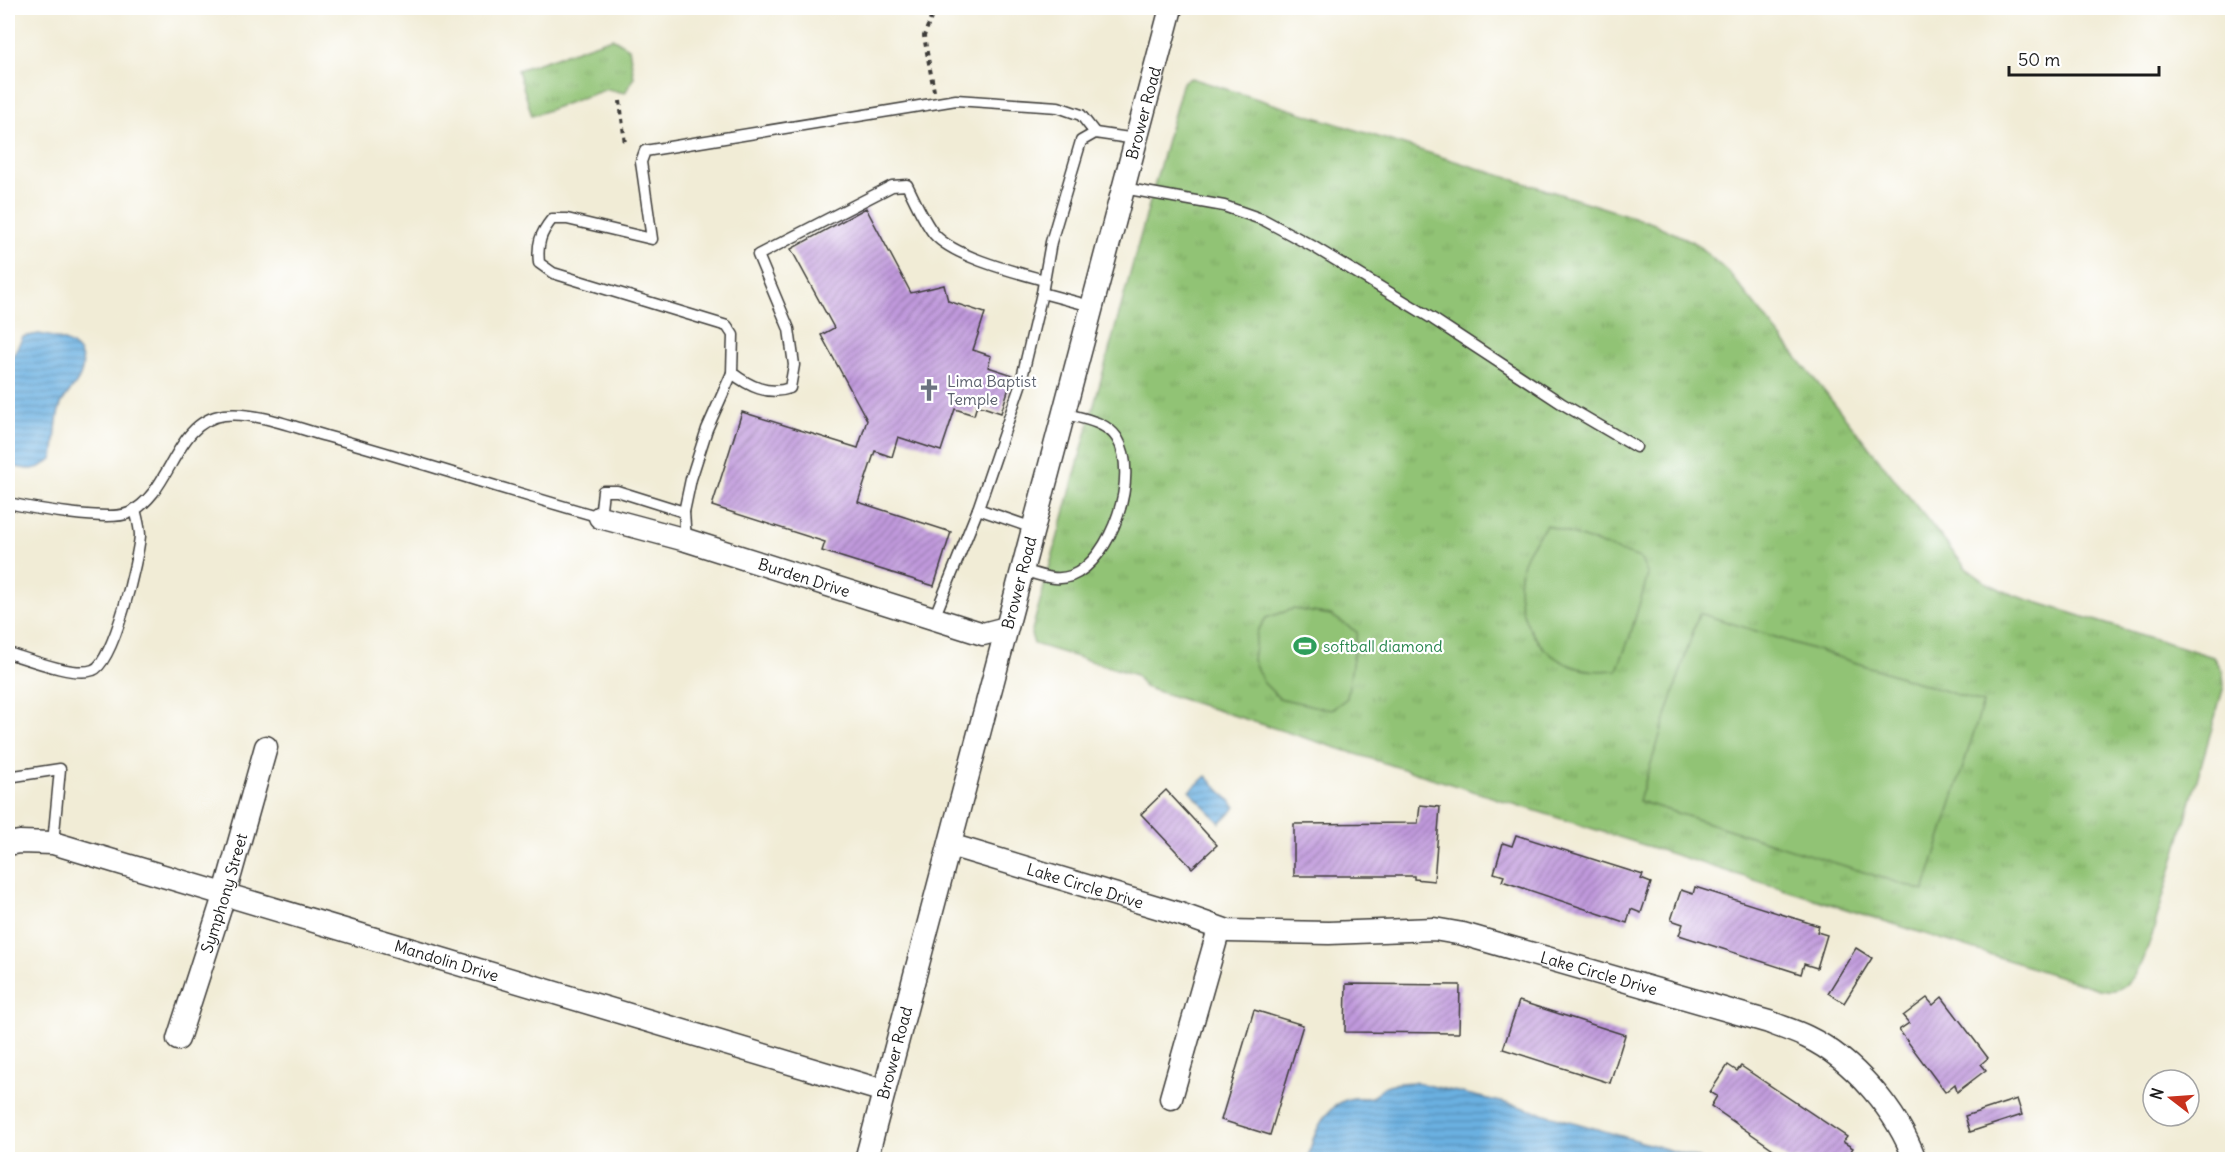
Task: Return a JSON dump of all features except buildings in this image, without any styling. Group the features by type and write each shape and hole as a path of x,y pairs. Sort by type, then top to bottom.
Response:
{"street":[{"name":"Brower Road","path":"866,1160 1171,8"},
{"name":"Burden Drive","path":"600,517 686,540 984,634 1006,628"},
{"name":"Symphony Street","path":"178,1039 225,893 266,747"},
{"name":"Mandolin Drive","path":"8,843 53,843 884,1090"},
{"name":"Lake Circle Drive","path":"950,845 1179,914 1219,929 1245,932 1329,933 1434,929 1473,937 1768,1022 1808,1038 1850,1066 1895,1119 1915,1160"},
{"path":"1171,1098 1219,929"}],"lane":[{"path":"686,540 684,512 691,479 706,429 732,373 733,335 727,326 554,273 538,263 537,247 544,229 552,219 567,219 652,239 641,162 645,151 937,103 956,100 1058,107 1082,115 1095,133"},
{"path":"934,618 978,509 1020,386 1042,293 1051,242 1081,141 1095,133 1136,139"},
{"path":"732,373 749,386 778,392 790,388 794,365 789,329 758,255 892,186 907,185 935,234 954,248 995,266 1044,280"},
{"path":"1123,188 1224,206 1264,220 1314,246 1433,319 1561,403 1636,447"},
{"path":"1042,293 1091,306"},
{"path":"1022,570 1053,578 1063,578 1081,570 1090,563 1104,545 1118,512 1124,480 1123,458 1117,438 1098,424 1063,413"},
{"path":"8,503 38,510 127,514 145,502 159,486 195,428 214,417 242,415 370,448 600,517 603,491 617,491 684,512"},
{"path":"8,653 79,671 99,667 105,660 114,636 137,559 140,533 135,509"},
{"path":"978,509 1033,528"},
{"path":"8,777 60,769 53,843"}],"path":[{"path":"935,8 924,36 937,103"},
{"path":"620,101 625,144"}],"green space":[{"path":"612,38 629,48 634,77 625,93 607,89 532,116 518,70"},
{"path":"1191,78 1652,223 1695,243 1731,275 1966,568 1987,583 2013,595 2213,657 2223,673 2224,686 2151,939 2134,977 2122,987 2114,990 2099,989 1144,687 1136,675 1034,644 1031,634 1182,85 1184,81"},
{"path":"1546,525 1640,558 1648,575 1617,670 1583,669 1557,659 1544,648 1526,621 1519,588 1521,571 1528,551"},
{"name":"softball diamond","path":"1293,609 1331,615 1357,632 1347,698 1331,710 1279,698 1263,682 1253,660 1257,632 1266,618"},
{"path":"1699,613 1983,703 1924,891 1639,801"}],"water":[{"path":"39,334 72,345 82,357 83,366 78,380 60,407 53,458 42,466 27,469 8,465 8,382 10,361 23,337"},
{"path":"1206,776 1236,807 1220,823 1190,791"},
{"path":"1414,1082 1514,1105 1701,1159 1308,1159 1317,1131 1335,1106 1353,1098 1371,1097 1389,1085"}],"place":[{"name":"Lima Baptist Temple","path":"929,390"},
{"name":"softball diamond","path":"1305,646"}]}
